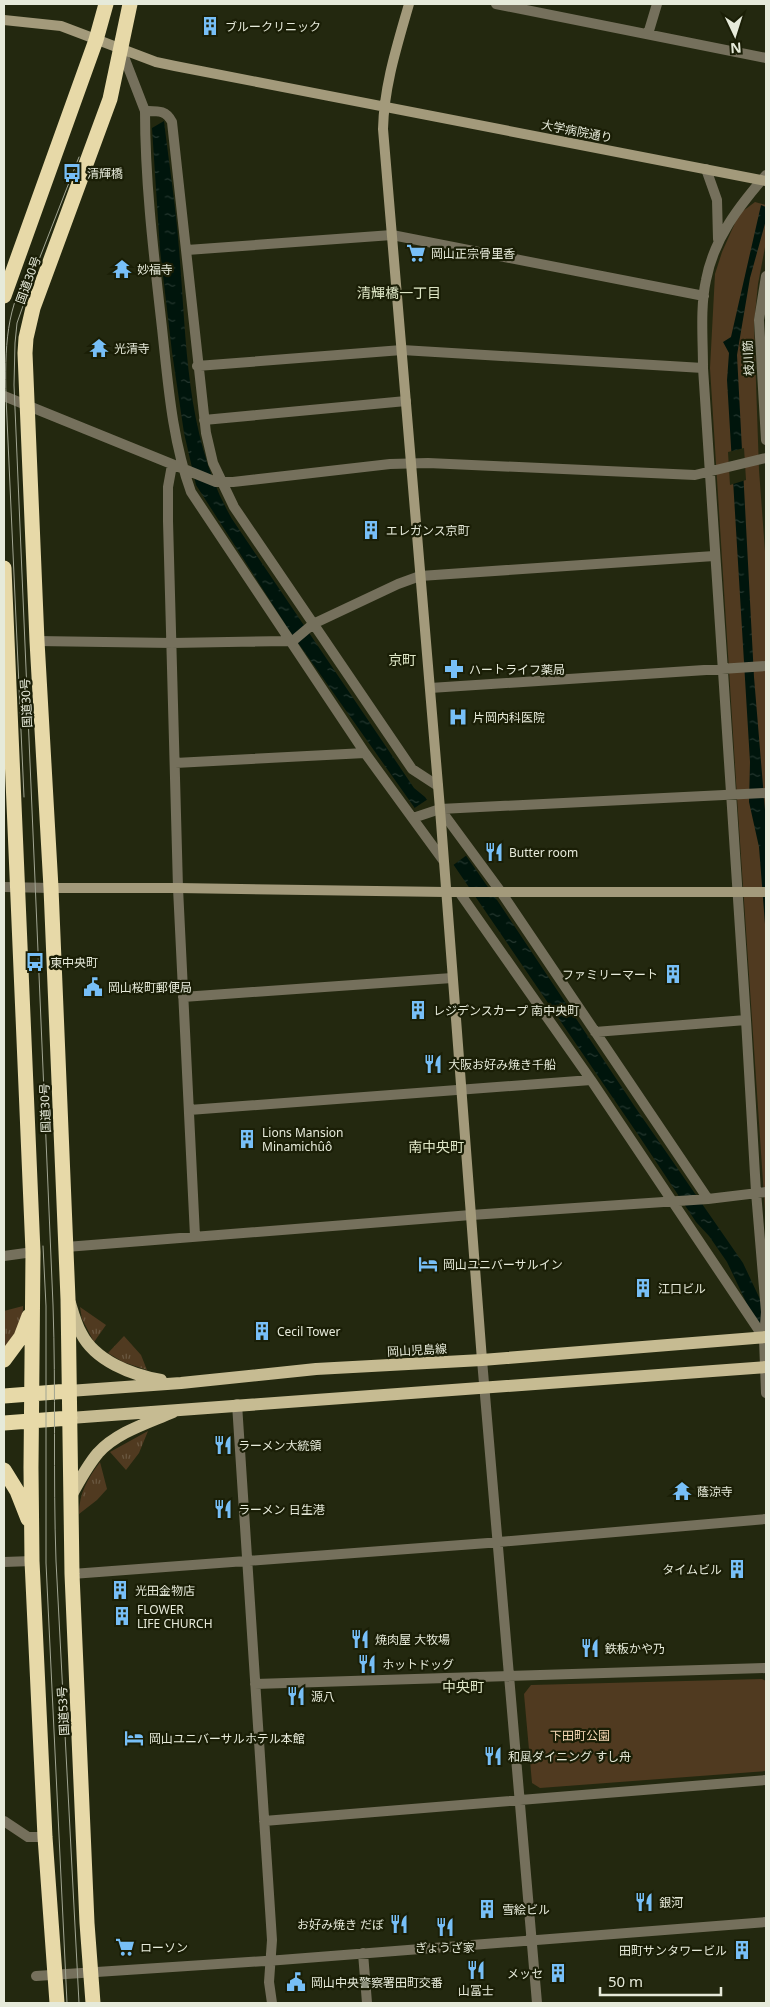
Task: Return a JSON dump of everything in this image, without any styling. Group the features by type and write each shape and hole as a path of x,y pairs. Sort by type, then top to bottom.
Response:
{"highway":[{"name":"国道30号","path":"4,296 7,275 96,40 106,4"},
{"name":"国道30号","path":"70,1418 68,1298 51,888 37,640 25,353 29,323 110,99 130,4"},
{"name":"国道30号","path":"4,568 11,887 33,1252 31,1421"},
{"path":"4,1360 21,1337 32,1309"},
{"path":"4,1396 69,1391"},
{"path":"4,1423 70,1418"},
{"name":"国道53号","path":"70,1418 72,1574 93,2003"},
{"name":"国道53号","path":"31,1421 32,1561 45,1837 57,2003"},
{"path":"4,1470 17,1491 31,1528"}],"main road":[{"path":"68,1298 81,1334 98,1353 119,1367 144,1377 182,1383"},
{"name":"岡山児島線","path":"69,1391 182,1383 316,1369 482,1360 765,1338"},
{"path":"70,1418 237,1404 766,1367"},
{"path":"70,1496 86,1468 100,1452 120,1436 183,1408"}],"street":[{"path":"409,4 387,83 383,129 438,786 438,813 482,1360 537,2003"},
{"path":"496,4 766,58"},
{"path":"648,34 657,4"},
{"name":"大学病院通り","path":"4,20 61,26 156,62 764,179"},
{"path":"121,49 145,111 153,250 172,415 191,492 292,640 365,753 417,817 443,860"},
{"path":"145,111 161,111 172,122 204,420 219,482 311,626 412,769 438,786"},
{"path":"706,169 716,200 718,240"},
{"path":"764,179 739,207 718,240 706,280 704,296 703,368 708,472 732,794 746,1020 761,1192 766,1312 766,1393"},
{"path":"187,250 392,235 704,296"},
{"name":"枝川筋","path":"766,276 759,320 763,361 766,440"},
{"path":"198,366 402,350 703,368"},
{"path":"4,396 172,465 219,482 411,463 695,475 766,458"},
{"path":"204,420 406,401"},
{"path":"172,465 168,487 168,513 178,888 195,1236"},
{"path":"37,640 172,643 292,640 311,626 398,584 420,576 714,556"},
{"path":"430,688 763,666"},
{"path":"175,763 365,753"},
{"path":"417,817 438,813 766,793"},
{"path":"438,813 498,892 595,1032 704,1199"},
{"path":"11,887 445,892 764,892"},
{"path":"464,892 591,1080 676,1200 765,1338"},
{"path":"184,997 452,978"},
{"path":"595,1032 746,1020"},
{"path":"189,1110 591,1080"},
{"path":"66,1248 195,1236 704,1199 761,1192"},
{"path":"4,1256 33,1252"},
{"path":"237,1404 272,1940 270,1982 272,2003"},
{"path":"72,1574 247,1562 766,1519"},
{"path":"4,1562 32,1561"},
{"path":"255,1684 766,1668"},
{"path":"264,1821 766,1780"},
{"path":"4,1821 28,1837 45,1837"},
{"path":"36,1976 766,1922"},
{"path":"363,1953 368,2003"}],"green space":[{"path":"755,202 766,205 766,242 758,284 754,324 759,470 766,565 766,1226 710,368 715,274 722,252 739,214"},
{"path":"23,1306 20,1323 4,1349 4,1311"},
{"path":"80,1307 106,1325 94,1342 82,1319"},
{"path":"124,1336 141,1355 147,1370 123,1362 108,1353"},
{"path":"148,1431 139,1453 126,1470 110,1452"},
{"path":"100,1462 107,1489 97,1500 79,1514 79,1506 85,1486"},
{"name":"下田町公園","path":"762,1679 766,1681 766,1771 540,1788 532,1783 524,1694 531,1685"}],"water":[{"path":"164,121 178,233 191,388 205,455 217,488 232,519 414,788 425,797 497,900 635,1107 743,1263 766,1312 766,1344 727,1262 709,1236 696,1222 414,807 289,630 196,485 184,433 160,250 152,128"},
{"path":"761,205 766,207 766,220 750,278 737,355 754,677 766,822 766,937 759,847 749,802 750,762 727,380 729,353 723,342 731,337"}],"pier":[{"path":"744,448 746,480 730,485 728,452"},
{"path":"428,799 467,855 452,866 413,809"}],"tram line":[{"path":"79,157 40,257 17,323 14,385 53,1305 56,1561 79,2003"},
{"path":"24,797 6,362 12,312 17,296 33,266"},
{"path":"43,1246 46,1306 46,1563 67,2003"}],"place":[{"name":"ブルークリニック","path":"210,26"},
{"name":"清輝橋","path":"72,173"},
{"name":"岡山正宗骨里香","path":"416,253"},
{"name":"妙福寺","path":"122,269"},
{"name":"光清寺","path":"99,348"},
{"name":"エレガンス京町","path":"371,530"},
{"name":"ハートライフ薬局","path":"454,669"},
{"name":"片岡内科医院","path":"458,717"},
{"name":"Butter room","path":"494,852"},
{"name":"東中央町","path":"35,962"},
{"name":"ファミリーマート","path":"673,974"},
{"name":"岡山桜町郵便局","path":"93,987"},
{"name":"レジデンスカープ 南中央町","path":"418,1010"},
{"name":"大阪お好み焼き千船","path":"433,1064"},
{"name":"Lions Mansion Minamichûô","path":"247,1139"},
{"name":"岡山ユニバーサルイン","path":"428,1264"},
{"name":"江口ビル","path":"643,1288"},
{"name":"Cecil Tower","path":"262,1331"},
{"name":"ラーメン大統領","path":"223,1445"},
{"name":"蔭涼寺","path":"682,1491"},
{"name":"ラーメン 日生港","path":"223,1509"},
{"name":"タイムビル","path":"737,1569"},
{"name":"光田金物店","path":"120,1590"},
{"name":"FLOWER LIFE CHURCH","path":"122,1616"},
{"name":"焼肉屋 大牧場","path":"360,1639"},
{"name":"鉄板かや乃","path":"590,1648"},
{"name":"ホットドッグ","path":"367,1664"},
{"name":"源八","path":"296,1696"},
{"name":"岡山ユニバーサルホテル本館","path":"134,1738"},
{"name":"和風ダイニング すし舟","path":"493,1756"},
{"name":"銀河","path":"644,1902"},
{"name":"雪絵ビル","path":"487,1909"},
{"name":"お好み焼き だぼ","path":"399,1924"},
{"name":"ぎょうざ家","path":"445,1927"},
{"name":"ローソン","path":"125,1947"},
{"name":"田町サンタワービル","path":"742,1950"},
{"name":"山冨士","path":"476,1970"},
{"name":"メッセ","path":"558,1973"},
{"name":"岡山中央警察署田町交番","path":"296,1982"}],"district":[{"name":"清輝橋一丁目","path":"399,292"},
{"name":"京町","path":"402,659"},
{"name":"南中央町","path":"436,1146"},
{"name":"中央町","path":"463,1686"}]}
